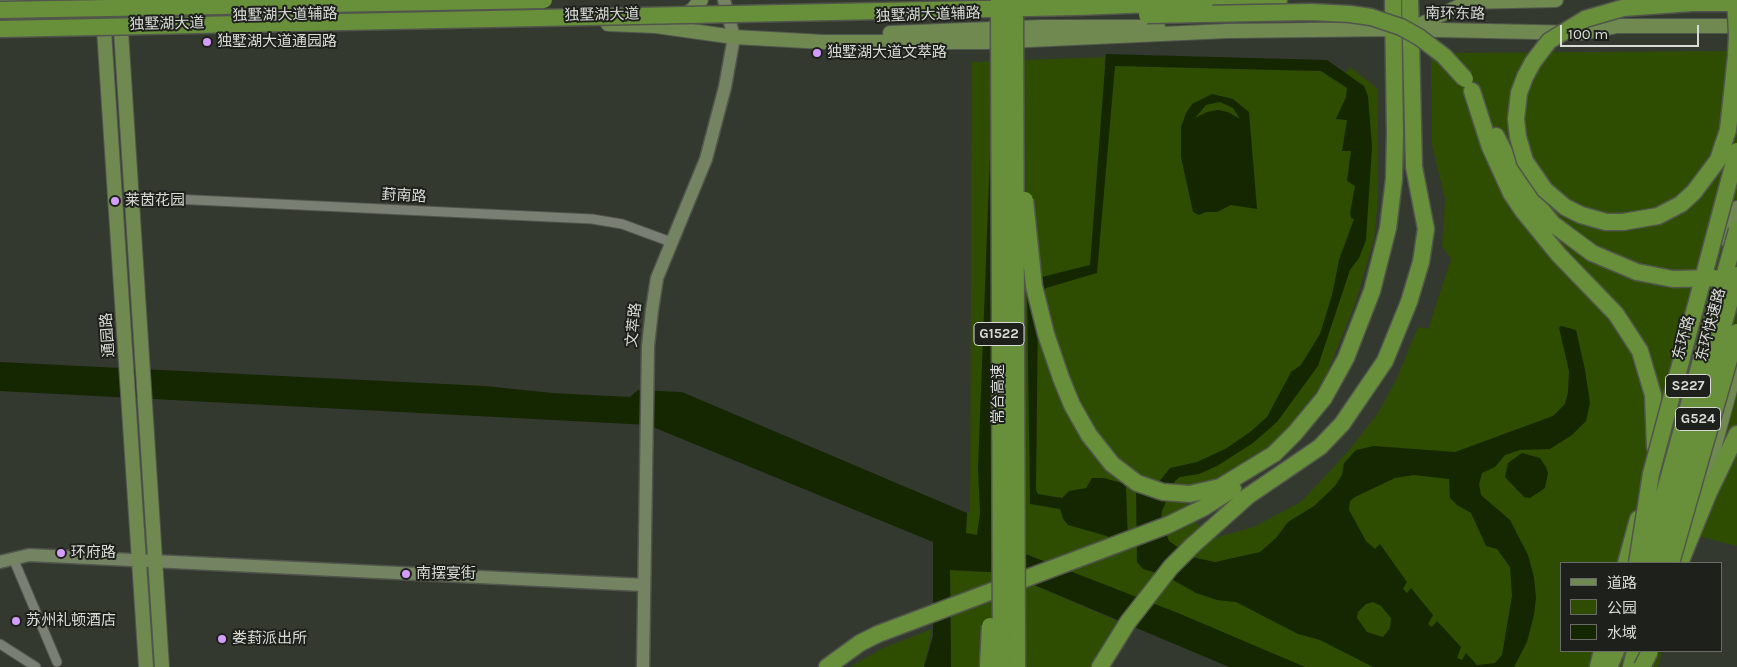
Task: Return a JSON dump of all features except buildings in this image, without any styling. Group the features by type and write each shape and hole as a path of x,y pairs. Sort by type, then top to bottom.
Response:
{"highway":[{"name":"独墅湖大道","path":"0,10 544,0"},
{"name":"常台高速","path":"999,0 1001,667"},
{"name":"常台高速","path":"1015,0 1017,667"},
{"path":"1023,0 1024,187 1033,277 1052,353 1081,422 1112,464 1128,477 1154,489 1172,493 1197,494 1220,487 1274,454"},
{"name":"独墅湖大道","path":"0,28 697,7 1077,7 1279,0"},
{"path":"1100,667 1128,622 1182,556 1248,496 1320,447 1342,424 1385,361 1409,302 1421,262 1426,229 1414,167 1402,29 1393,0"},
{"path":"827,667 854,647 878,634 1192,518 1227,494 1274,454 1314,411 1338,375 1372,291 1392,206 1402,29 1410,0"},
{"path":"1736,1 1736,56 1729,122 1718,160 1700,186 1688,198 1666,212 1641,221 1606,222 1581,215 1551,196 1539,184 1525,162 1518,137 1516,119 1519,93 1525,77 1549,41 1585,19 1623,8 1728,3 1736,1"},
{"path":"697,7 807,21 1261,13 1350,14 1391,23 1419,37 1452,63 1472,91 1529,196 1548,220 1576,243 1614,264 1649,275 1697,279 1737,275"},
{"path":"1472,91 1490,147 1507,185 1523,211 1559,255 1616,314 1640,350 1651,381 1656,411 1656,434 1637,562"},
{"path":"1626,562 1737,152"},
{"name":"东环快速路","path":"1645,562 1737,230"},
{"name":"东环快速路","path":"1670,561 1737,275"},
{"path":"1670,561 1737,332"},
{"path":"1670,561 1709,492 1737,434"},
{"path":"988,667 991,563 999,444"},
{"path":"837,667 882,640 1091,563 1192,518 1288,467"},
{"path":"1598,667 1602,652"},
{"path":"1608,667 1616,652"},
{"path":"1616,667 1620,652"},
{"path":"1631,667 1635,652"},
{"path":"1642,667 1648,652"}],"main road":[{"path":"0,1 41,0"},
{"path":"102,7 284,10 299,0"},
{"name":"文萃路","path":"643,667 648,346 654,291 671,242 711,142 725,87 734,37 724,0"},
{"path":"1402,29 1468,2 1556,0"},
{"name":"通园路","path":"102,7 146,667"},
{"path":"119,7 153,562 162,667"},
{"path":"656,26 676,20 697,7"},
{"name":"独墅湖大道辅路","path":"0,37 612,24 656,26 734,37 780,40 832,36 989,36 1402,29"},
{"name":"南环东路","path":"1402,29 1433,32 1516,31 1582,33 1613,27 1737,26"},
{"name":"东环路","path":"1637,562 1737,208"},
{"name":"S227","path":"1670,561 1737,304"},
{"path":"1641,546 1670,561 1694,522 1737,364"},
{"path":"0,562 29,555 644,585"},
{"path":"1608,667 1611,652"}],"street":[{"name":"葑南路","path":"132,197 592,219 622,224 671,242"},
{"path":"13,558 57,662"},
{"path":"0,644 36,667"}],"green space":[{"path":"1737,51 1737,546 1698,536 1688,562 1560,562 1560,652 1662,652 1658,667 1303,667 1115,589 992,541 966,533 967,513 970,512 972,62 1105,57 1104,65 1346,72 1350,67 1378,89 1378,197 1374,240 1354,307 1323,383 1281,438 1229,478 1191,486 1187,507 1207,540 1254,527 1302,501 1350,449 1378,413 1396,380 1418,327 1428,329 1451,259 1442,246 1445,199 1432,145 1431,53"},
{"path":"950,570 1006,573 1117,621 1100,667 951,667"},
{"path":"932,629 924,667 850,667 883,648"}],"water":[{"path":"1000,0 1025,0 992,541 1178,613 1305,667 1229,667 1006,573 950,570 951,667 924,667 933,636 933,542 648,425 0,391 0,362 485,386 552,393 630,397 638,390 682,392 967,513 966,533 977,535 980,513 978,468 990,156"},
{"path":"1106,54 1327,60 1364,86 1368,96 1372,147 1366,240 1359,258 1350,270 1318,366 1277,422 1253,443 1217,466 1199,474 1180,477 1175,481 1162,511 1161,519 1169,541 1192,557 1215,562 1260,552 1276,538 1288,522 1314,506 1335,486 1342,475 1344,463 1356,450 1374,446 1455,452 1553,416 1565,404 1568,392 1569,371 1559,328 1561,326 1576,330 1590,403 1586,421 1572,435 1550,449 1520,450 1505,455 1495,467 1482,473 1479,484 1481,495 1510,520 1528,555 1534,577 1536,598 1534,615 1527,642 1514,667 1373,667 1320,640 1298,634 1236,602 1217,600 1196,593 1166,576 1143,569 1137,562 1136,487 1158,483 1170,468 1197,462 1227,448 1250,432 1267,417 1291,372 1301,365 1320,334 1332,295 1339,260 1354,219 1351,218 1350,213 1355,186 1347,181 1351,151 1342,151 1347,120 1336,119 1346,97 1347,88 1321,71 1115,66 1097,273 1046,288 1038,304 1036,490 1038,494 1062,498 1069,491 1086,488 1092,478 1104,478 1122,483 1126,487 1128,542 1121,548 1107,536 1068,525 1063,519 1060,509 1030,504 1027,288 1030,280 1090,265","holes":["1414,475 1449,479 1450,498 1457,505 1471,513 1486,546 1497,549 1510,567 1512,596 1502,655 1495,663 1477,665 1466,653 1462,660 1457,658 1461,647 1437,621 1432,627 1428,624 1433,615 1411,588 1407,593 1403,589 1407,582 1380,544 1375,549 1366,541 1349,510 1350,501 1355,497 1395,478","1373,602 1381,606 1391,618 1390,628 1383,637 1367,632 1357,618 1358,612 1366,604"]},
{"path":"1212,94 1233,99 1249,112 1257,209 1231,205 1217,212 1206,212 1199,215 1193,212 1181,157 1181,127 1186,113 1192,104","holes":["1220,102 1233,108 1240,119 1228,112 1218,110 1207,112 1195,118 1206,105"]},
{"path":"1522,453 1540,458 1548,473 1545,488 1530,498 1524,497 1505,477 1508,463"}],"place":[{"name":"独墅湖大道通园路","path":"207,42"},
{"name":"独墅湖大道文萃路","path":"817,53"},
{"name":"莱茵花园","path":"115,201"},
{"name":"环府路","path":"61,553"},
{"name":"南摆宴街","path":"406,574"},
{"name":"苏州礼顿酒店","path":"16,621"},
{"name":"娄葑派出所","path":"222,639"}]}
